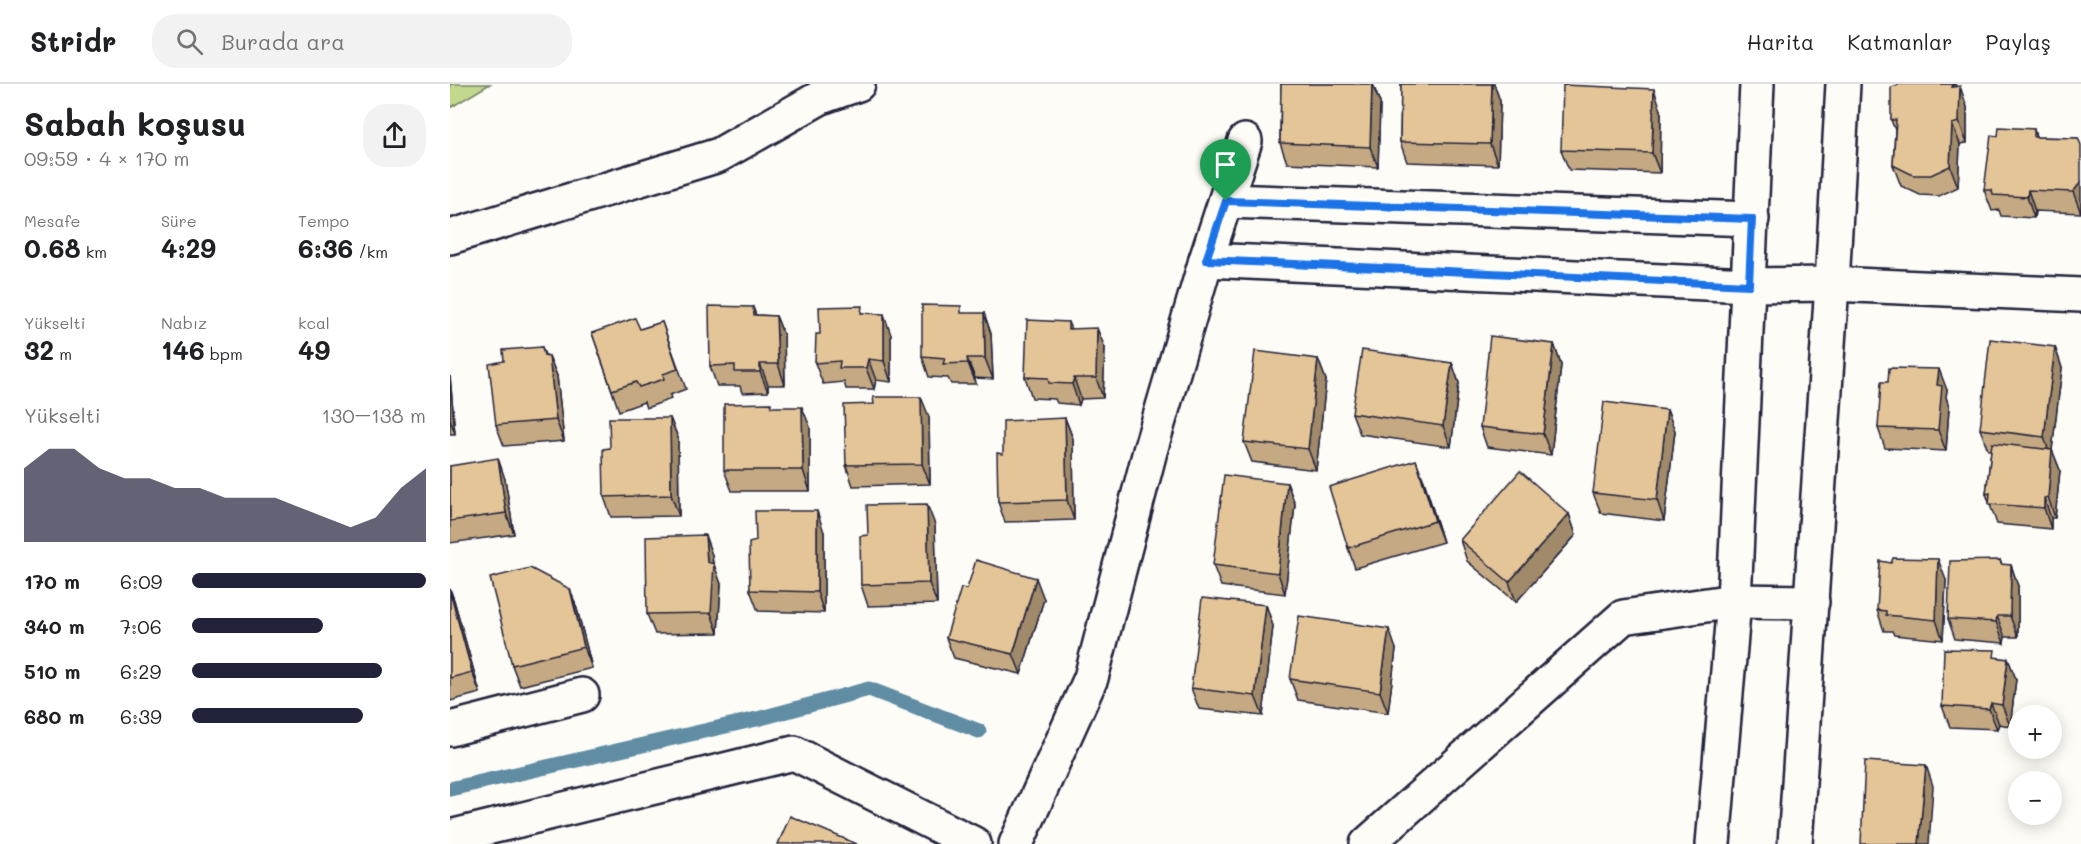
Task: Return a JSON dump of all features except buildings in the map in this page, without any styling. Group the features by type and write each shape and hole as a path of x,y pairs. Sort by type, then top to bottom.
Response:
{"street":[{"path":"450,237 719,154 827,91 858,84"},
{"path":"1713,844 1734,601 1757,84"},
{"path":"1796,844 1843,84"},
{"path":"1016,844 1091,678 1150,451 1206,260 1245,141"},
{"path":"1226,201 1752,219"},
{"path":"1206,260 1749,285 1832,284 2081,295"},
{"path":"1367,844 1623,617 1734,601 1812,602"},
{"path":"450,729 582,694"},
{"path":"450,837 794,753 974,844"}],"green space":[{"path":"450,84 490,84 450,108"}],"waterway":[{"path":"450,789 761,718 869,689 979,731"}],"route":[{"path":"1226,201 1752,219 1749,285 1206,260 1226,201"}]}
